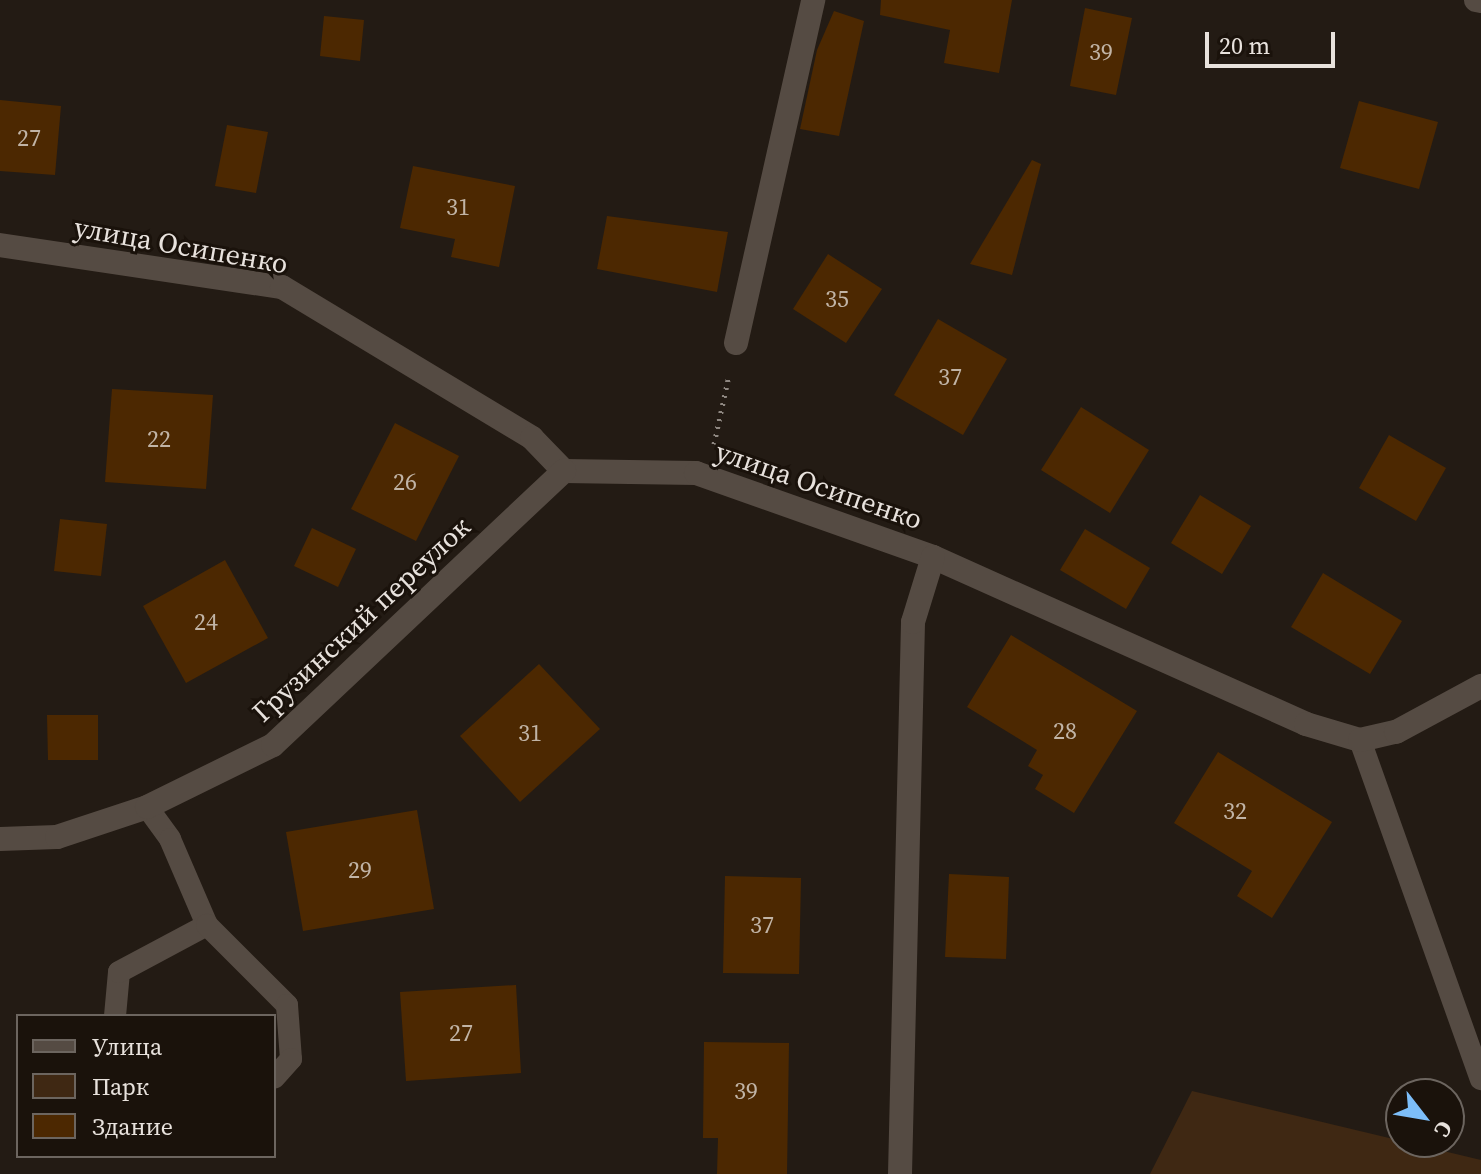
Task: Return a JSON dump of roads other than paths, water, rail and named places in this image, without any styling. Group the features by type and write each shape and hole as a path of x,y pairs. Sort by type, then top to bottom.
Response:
{"street":[{"path":"736,343 813,0"},
{"name":"улица Осипенко","path":"0,245 282,287 532,438 564,471 707,477 933,557 1306,724 1360,740"},
{"name":"Грузинский переулок","path":"0,839 57,837 147,807 273,745 564,471"},
{"path":"900,1174 913,622 933,557"},
{"path":"1360,740 1396,732 1481,686"}],"lane":[{"path":"1360,740 1481,1079"},
{"path":"147,807 170,839 207,925 287,1005 291,1059 276,1076"},
{"path":"115,1014 119,972 207,925"}]}
